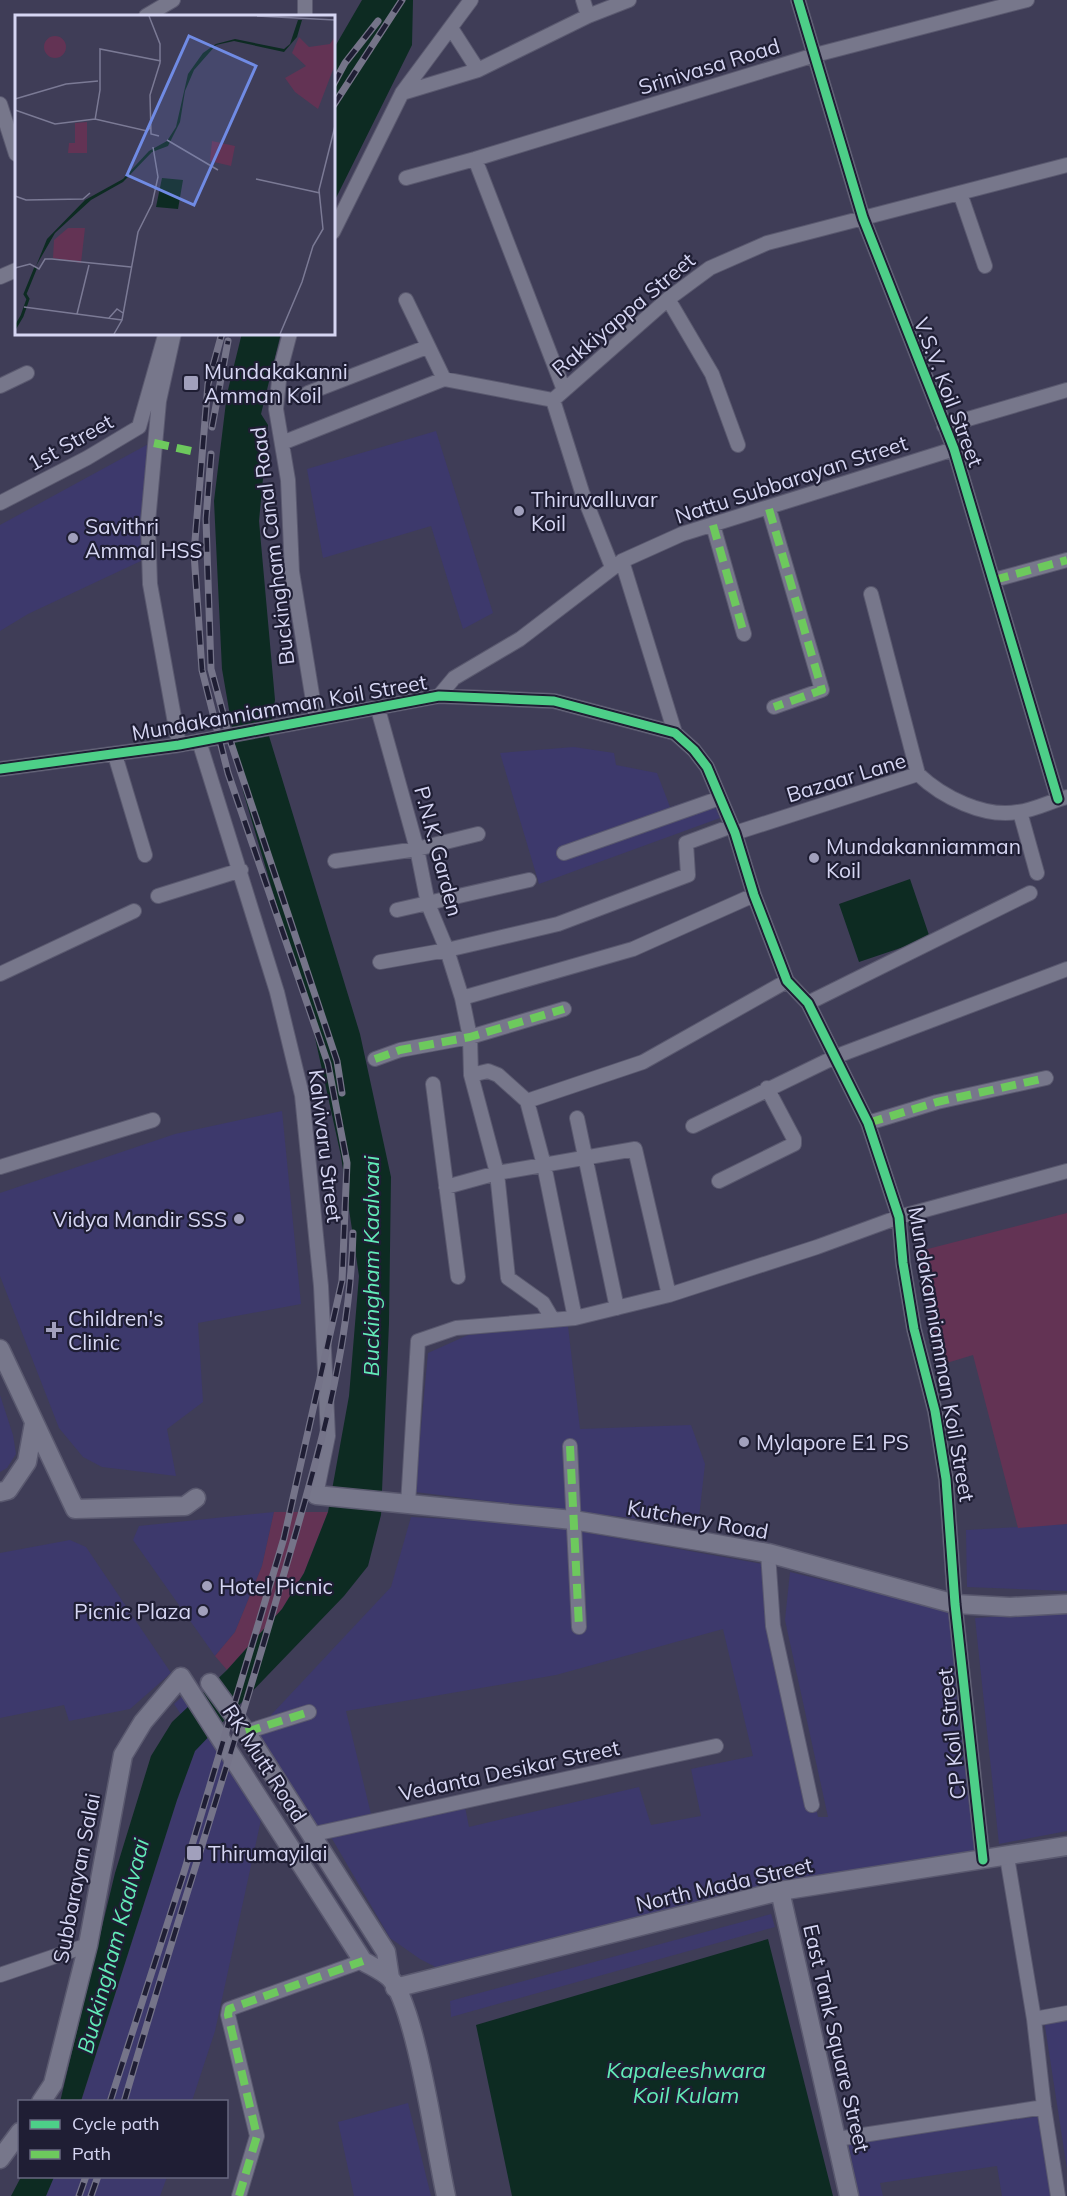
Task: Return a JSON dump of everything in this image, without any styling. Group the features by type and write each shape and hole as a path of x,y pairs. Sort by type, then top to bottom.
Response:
{"main road":[{"path":"0,1349 75,1509 186,1506 196,1497"},
{"path":"4,1491 27,1462 34,1422"},
{"name":"Kutchery Road","path":"323,1496 573,1520 768,1553 955,1604 1010,1607 1067,1604"},
{"name":"RK Mutt Road","path":"182,1677 363,1961 393,1983"},
{"name":"Subbarayan Salai","path":"42,2100 53,2084 88,1945 123,1755 143,1722 182,1677"},
{"name":"RK Mutt Road","path":"210,1683 244,1730 386,1952 393,1983"},
{"name":"North Mada Street","path":"393,1983 780,1891 1067,1846"},
{"name":"East Tank Square Street","path":"780,1891 849,2196"},
{"path":"393,1983 414,2038 446,2196"},
{"path":"0,2159 18,2135"}],"street":[{"path":"148,15 173,0"},
{"path":"334,230 402,93 471,0"},
{"path":"583,0 588,16"},
{"path":"402,93 478,70 588,16 629,0"},
{"name":"V.S.V. Koil Street","path":"798,0 863,218 954,449 1062,798"},
{"name":"Srinivasa Road","path":"406,178 815,55 1027,0"},
{"path":"451,28 478,70"},
{"path":"0,104 3,125 15,152"},
{"path":"3,125 15,116"},
{"path":"475,159 564,390"},
{"name":"Rakkiyappa Street","path":"553,400 668,299 710,268 767,243 1067,165"},
{"path":"960,193 985,266"},
{"path":"0,277 15,270"},
{"path":"668,299 712,374 738,445"},
{"path":"406,300 444,379"},
{"path":"170,334 159,401 148,522 150,584 179,745"},
{"name":"1st Street","path":"0,503 87,458 138,427 170,334"},
{"name":"Buckingham Canal Road","path":"290,334 280,371 276,409 288,480 292,572 316,718"},
{"path":"308,393 427,347"},
{"path":"0,386 27,373"},
{"path":"282,443 444,379 553,400"},
{"path":"945,426 1067,390"},
{"name":"Mundakanniamman Koil Street","path":"553,400 582,492 617,564 675,733"},
{"name":"Nattu Subbarayan Street","path":"439,696 454,678 520,639 617,564 682,534 769,509 954,449"},
{"path":"769,509 822,690 774,707"},
{"path":"713,525 744,634"},
{"path":"994,580 1067,560"},
{"path":"871,594 918,774"},
{"name":"Mundakanniamman Koil Street","path":"0,770 179,745 439,696 554,701 675,733 694,750 707,767 733,830 754,895 788,981 808,1003 837,1056 868,1123 899,1217 903,1263 914,1329 935,1411 946,1479 955,1604"},
{"name":"P.N.K. Garden","path":"378,709 417,849 428,904 447,950 462,998 470,1037 471,1075 497,1173 508,1278 543,1303 553,1320"},
{"name":"Kalvivaru Street","path":"199,741 241,870 277,992 302,1095 321,1286 328,1436 323,1496"},
{"path":"115,754 145,855"},
{"name":"Bazaar Lane","path":"447,950 558,924 688,874 686,843 918,774 931,786 984,812 1020,812 1062,798"},
{"path":"564,853 720,798"},
{"path":"1020,812 1037,873"},
{"path":"335,861 417,849 478,834"},
{"path":"158,896 241,870"},
{"path":"397,909 529,880"},
{"path":"808,1003 1029,893"},
{"path":"462,998 633,949 754,895"},
{"path":"0,974 134,911"},
{"path":"380,962 447,950"},
{"path":"693,1126 767,1088 837,1056 1067,969"},
{"path":"527,1101 644,1062 788,981"},
{"path":"375,1059 400,1050 470,1037 564,1009"},
{"path":"471,1075 488,1071 498,1075 527,1101 544,1165 575,1318"},
{"path":"868,1123 937,1102 1046,1078"},
{"path":"433,1084 458,1277"},
{"path":"719,1181 794,1144 794,1139 767,1088"},
{"path":"577,1118 617,1308"},
{"path":"0,1167 153,1120"},
{"path":"447,1187 497,1173 634,1149 669,1295"},
{"path":"402,1503 418,1341 456,1328 575,1318 669,1295 817,1247 899,1217 1067,1171"},
{"path":"570,1446 579,1627"},
{"path":"768,1553 773,1626 812,1805"},
{"name":"CP Koil Street","path":"955,1604 983,1860"},
{"path":"244,1730 309,1712"},
{"name":"Vedanta Desikar Street","path":"310,1835 716,1746"},
{"path":"1007,1857 1034,2019 1044,2108 1058,2196"},
{"path":"0,1975 88,1945"},
{"path":"239,2196 257,2136 228,2015 229,2009 363,1961"},
{"path":"1034,2019 1067,2013"},
{"path":"837,2139 1044,2108"}],"shaded area":[{"path":"436,431 493,613 463,629 431,526 323,558 307,469"},
{"name":"Savithri Ammal HSS","path":"152,442 143,560 28,614 0,631 0,525"},
{"path":"574,747 614,753 616,765 657,773 670,807 710,794 720,818 539,884 500,753"},
{"path":"282,1111 301,1304 198,1323 203,1402 167,1429 176,1476 102,1467 83,1457 59,1428 0,1276 0,1193 175,1134"},
{"path":"1067,1213 1067,1524 1018,1528 973,1355 940,1365 920,1251"},
{"path":"568,1326 580,1429 691,1425 705,1464 698,1526 415,1492 428,1353 468,1335"},
{"path":"0,1395 13,1435 16,1454 7,1468 0,1472"},
{"path":"274,1512 262,1566 235,1632 215,1656 133,1540 139,1526"},
{"path":"274,1512 328,1512 304,1573 282,1609 227,1670 215,1656 235,1632 262,1566"},
{"path":"411,1517 538,1524 768,1565 776,1632 818,1817 828,1817 785,1620 790,1572 955,1612 983,1849 453,1976 420,1959 390,1938 331,1837 465,1807 469,1827 639,1787 651,1825 701,1816 691,1769 753,1756 723,1629 556,1675 346,1711 371,1814 317,1826 257,1730 391,1587"},
{"path":"1067,1524 1067,1591 967,1587 966,1530"},
{"path":"70,1540 86,1547 171,1673 130,1709 69,1721 64,1705 0,1718 0,1553"},
{"path":"1067,1612 1067,1831 999,1844 975,1618"},
{"path":"188,1691 262,1815 215,2031 192,2100 82,2100 177,1800 195,1751 201,1744 174,1704"},
{"path":"771,1914 775,1927 451,2017 450,2001"},
{"path":"1067,2016 1067,2169 1044,2020"},
{"path":"408,2103 431,2196 354,2196 338,2122"},
{"path":"1043,2116 1054,2196 1002,2196 997,2166 880,2183 883,2196 859,2196 848,2142"},
{"path":"54,2178 167,2178 160,2196 46,2196"}],"water":[{"path":"362,0 413,0 412,45 334,202 334,48"},
{"name":"Buckingham Kaalvaai","path":"242,334 281,334 261,414 268,425 259,521 275,700 269,736 360,1034 391,1177 389,1323 381,1515 368,1566 344,1596 195,1751 177,1800 81,2100 60,2100 115,1873 151,1756 172,1722 227,1670 282,1609 304,1573 328,1512 349,1396 359,1276 341,1156 312,1024 243,791 222,669 214,501 227,394"},
{"path":"910,879 930,938 859,962 839,904"},
{"name":"Kapaleeshwara Koil Kulam","path":"768,1939 833,2196 512,2196 476,2025"},
{"path":"20,2178 54,2178 46,2196 11,2196"}],"railway":[{"path":"334,104 402,0"},
{"path":"334,83 345,63 378,21"},
{"path":"111,2100 184,1872 284,1538 342,1281 347,1163 328,1064 228,773 202,670 194,553 208,384 222,334"},
{"path":"212,427 228,341"},
{"path":"211,454 206,519 211,669 231,743 337,1061 342,1093"},
{"path":"125,2100 261,1651 317,1456 338,1368 345,1323 353,1233"},
{"path":"79,2196 85,2178"},
{"path":"91,2196 97,2178"}],"marked path":[{"path":"154,443 191,451"},
{"path":"769,509 822,690 774,707"},
{"path":"713,525 744,634"},
{"path":"994,580 1067,560"},
{"path":"375,1059 400,1050 470,1037 564,1009"},
{"path":"868,1123 937,1102 1046,1078"},
{"path":"570,1446 579,1627"},
{"path":"246,1732 309,1712"},
{"path":"239,2196 257,2136 228,2015 229,2009 363,1961"}],"cycle path":[{"path":"798,0 863,218 954,449 1058,799"},
{"path":"0,769 179,745 439,696 554,701 675,733 694,750 707,767 735,833 754,895 787,981 808,1003 868,1123 899,1217 903,1263 914,1329 935,1411 946,1479 955,1604 983,1860"}],"place":[{"name":"Mundakakanni Amman Koil","path":"191,383"},
{"name":"Thiruvalluvar Koil","path":"519,511"},
{"name":"Savithri Ammal HSS","path":"73,538"},
{"name":"Mundakanniamman Koil","path":"814,858"},
{"name":"Vidya Mandir SSS","path":"239,1219"},
{"name":"Children's Clinic","path":"54,1330"},
{"name":"Mylapore E1 PS","path":"744,1442"},
{"name":"Hotel Picnic","path":"207,1586"},
{"name":"Picnic Plaza","path":"203,1611"},
{"name":"Thirumayilai","path":"194,1853"}]}
